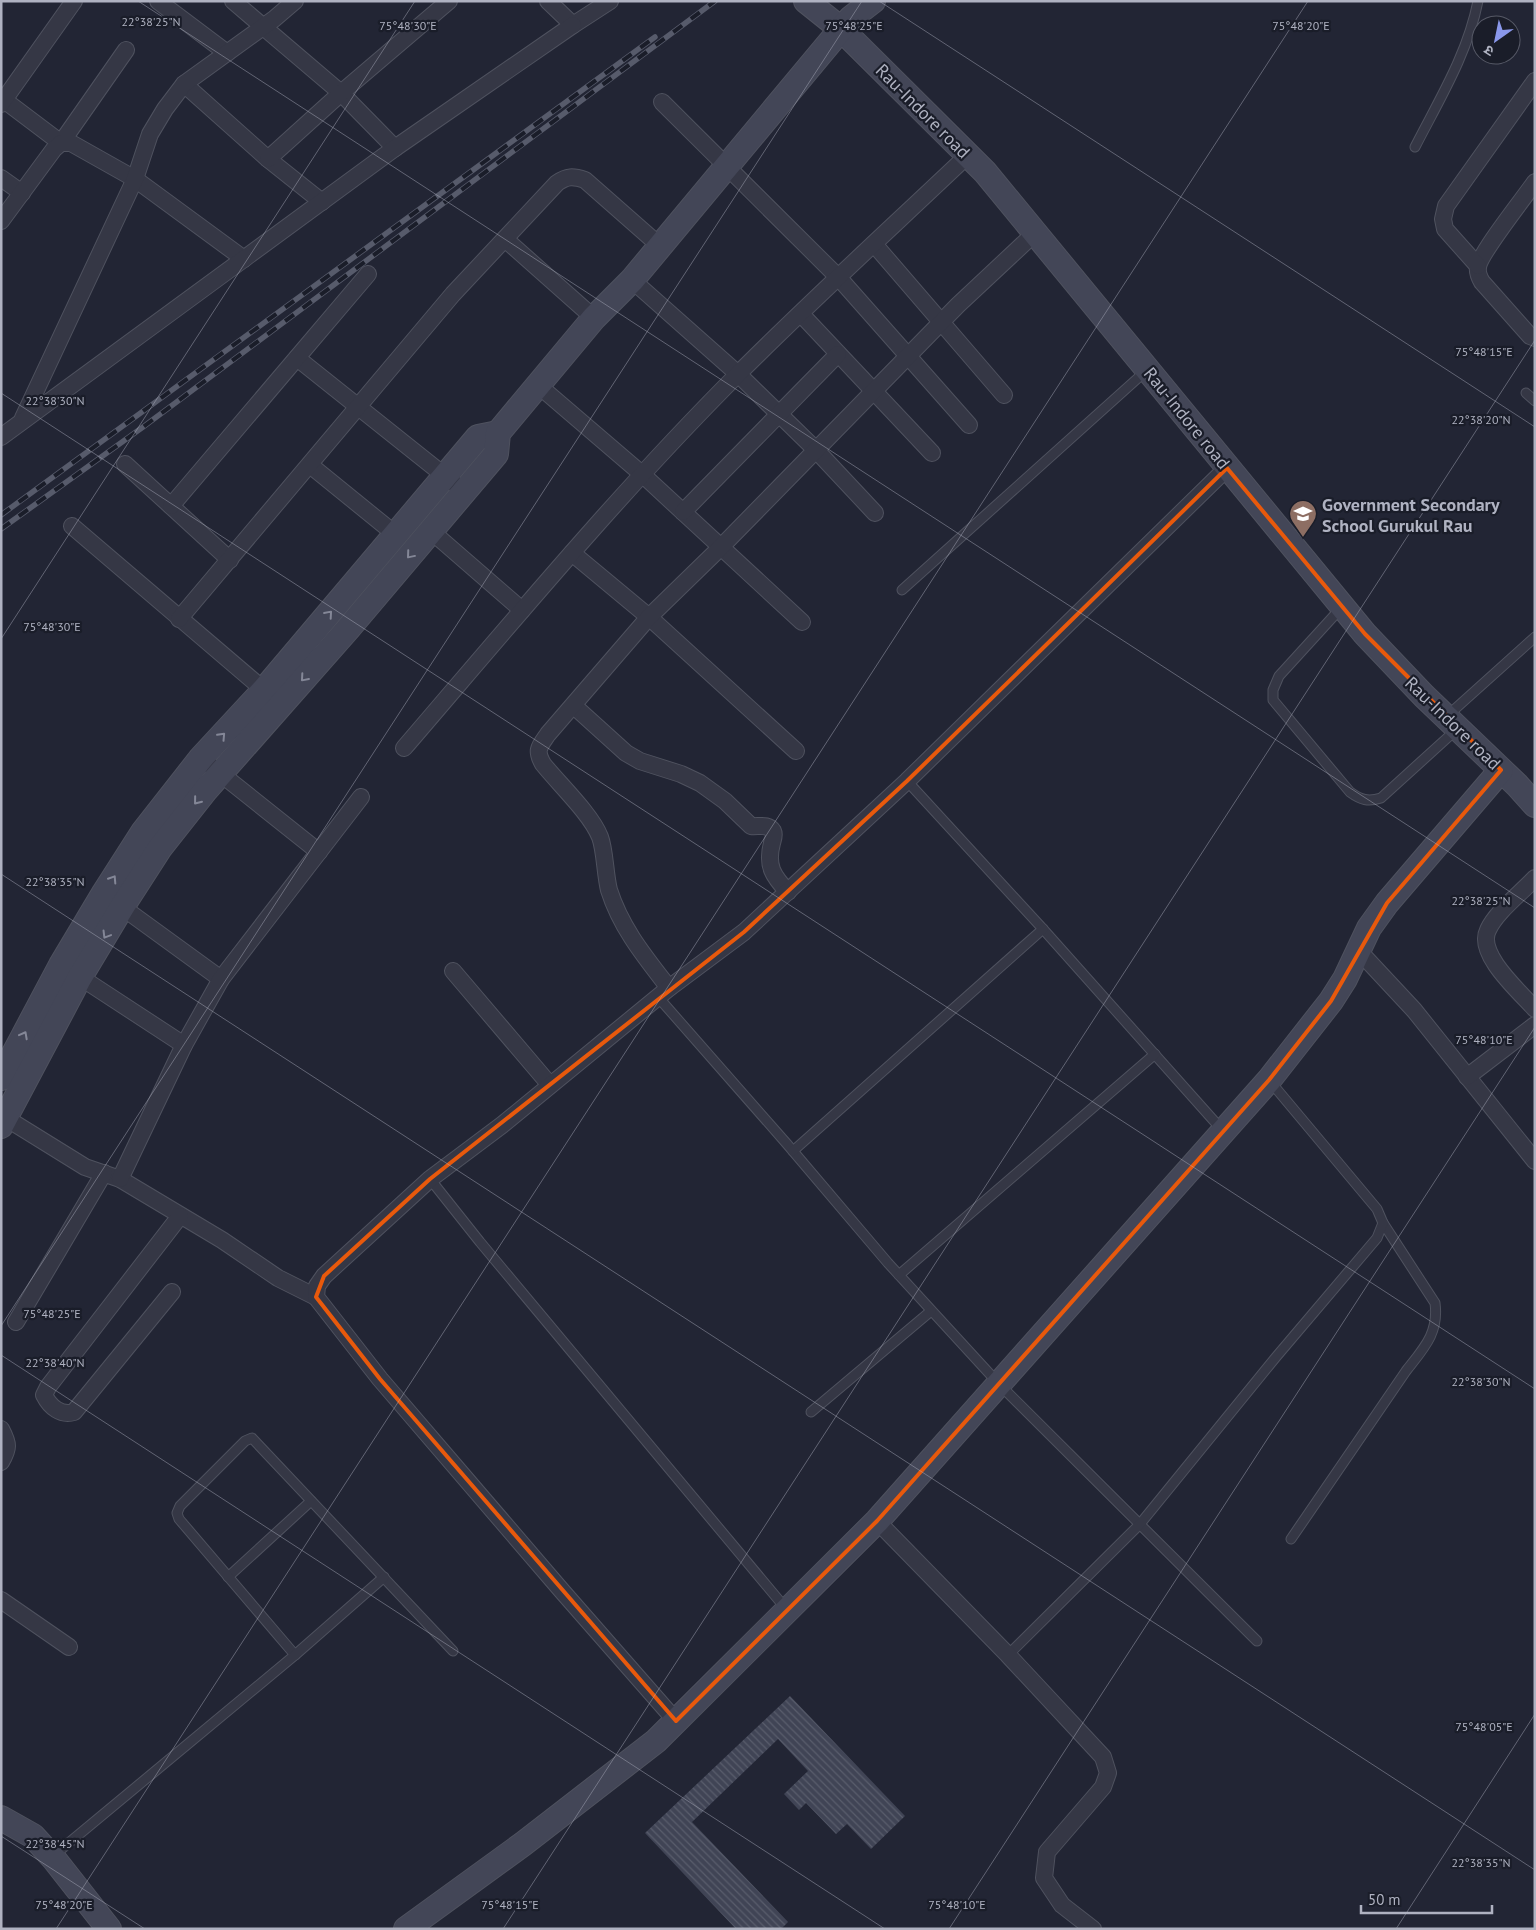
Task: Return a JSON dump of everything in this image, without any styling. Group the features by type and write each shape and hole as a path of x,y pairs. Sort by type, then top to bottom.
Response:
{"street":[{"path":"74,1 3,102 61,143 71,143 135,179 244,259"},
{"path":"158,1 227,53"},
{"path":"234,1 341,93 396,148"},
{"path":"22,420 135,179 150,134 165,109 184,84 263,27 294,1"},
{"path":"268,159 341,93 449,1"},
{"path":"548,1 573,25"},
{"path":"1,436 396,148 610,1"},
{"name":"Rau-Indore road","path":"806,1 841,29 986,172 1365,634 1451,723 1533,801"},
{"path":"676,1721 380,1379 316,1297 278,1278 222,1240 120,1179 85,1167 3,1119 80,977 122,906 160,848 221,773 496,454 498,433 594,318 632,280 841,29 851,18 873,1"},
{"path":"1,221 54,149 61,143 126,50"},
{"path":"1478,266 1444,230 1442,219 1446,206 1535,81"},
{"path":"184,84 268,159 322,202"},
{"path":"662,102 839,278 910,356 969,425"},
{"path":"404,748 572,553 738,374 968,155"},
{"path":"179,619 359,408 453,294 557,183 564,178 574,176 585,180 660,246"},
{"path":"1,178 22,193"},
{"path":"1535,182 1478,266 1478,274 1482,282 1530,336 1535,338"},
{"path":"663,992 626,931 615,907 609,887 600,838 590,819 543,764 538,756 539,747 548,734 649,617 722,547 873,392 1035,233"},
{"path":"505,239 594,318"},
{"path":"874,244 1004,395"},
{"path":"171,506 368,274"},
{"path":"632,280 738,374 816,450 875,513"},
{"path":"801,314 932,453"},
{"path":"683,512 778,413 838,354"},
{"path":"296,358 446,475 464,492"},
{"path":"538,385 643,475 802,622"},
{"path":"1,1078 61,965 143,832 202,758 264,690 478,437 498,433"},
{"path":"125,464 230,560"},
{"path":"310,465 395,534"},
{"path":"316,1297 317,1286 324,1276 430,1179 502,1125 663,992 744,932 788,892 907,781 1227,468"},
{"path":"72,526 264,690"},
{"path":"431,531 522,610"},
{"path":"572,553 649,617 796,750"},
{"path":"574,706 626,753 640,761 691,778 725,801 746,823 751,826 768,827 773,831 770,867 775,878 788,892"},
{"path":"202,758 318,852"},
{"path":"406,1929 523,1844 656,1741 877,1521 1269,1080 1346,979 1369,928 1387,903 1501,770"},
{"path":"120,1179 184,1045 222,979 361,797"},
{"path":"1535,878 1498,916 1487,931 1486,946 1495,963 1535,1009"},
{"path":"122,906 222,979"},
{"path":"1358,950 1414,1010 1535,1162"},
{"path":"453,971 550,1085"},
{"path":"80,977 184,1045"},
{"path":"1468,1077 1535,1025"},
{"path":"16,1322 104,1173"},
{"path":"172,1292 74,1412 61,1413 47,1401 44,1395 48,1387 180,1216"},
{"path":"1,1429 7,1440 8,1449 1,1462"},
{"path":"877,1521 1008,1655 1103,1757 1108,1773 1104,1786 1047,1852 1044,1878 1062,1905 1093,1929"},
{"path":"1,1600 69,1647"},
{"path":"1,1818 33,1836 110,1929"}],"lane":[{"path":"1415,147 1458,61 1471,30 1478,1"},
{"path":"902,590 1148,369"},
{"path":"1526,393 1535,401"},
{"path":"1342,606 1278,676 1273,690 1273,700 1350,792 1362,800 1381,798 1535,637"},
{"path":"907,781 1155,1054 1223,1132"},
{"path":"793,1151 1043,930"},
{"path":"663,992 793,1151 931,1311 999,1384 1257,1641"},
{"path":"899,1275 1155,1054"},
{"path":"1269,1080 1377,1209 1383,1223 1435,1303 1437,1316 1434,1330 1425,1347 1406,1370 1291,1539"},
{"path":"430,1179 480,1242 788,1611"},
{"path":"1008,1655 1140,1524 1377,1238 1383,1223"},
{"path":"812,1412 931,1311"},
{"path":"295,1655 179,1519 177,1513 180,1506 246,1440 252,1438 258,1442 453,1651"},
{"path":"228,1577 311,1501"},
{"path":"52,1857 295,1655 384,1577"}],"highlighted area":[{"path":"1227,468 1365,634 1501,770 1387,903 1331,1001 1269,1080 877,1521 676,1721 380,1379 316,1297 324,1276 430,1179 744,932 907,781"}],"building":[{"path":"790,1696 905,1816 871,1849 847,1824 836,1834 806,1803 799,1810 784,1794 808,1771 778,1739 692,1822 788,1922 781,1929 736,1929 645,1833"}],"railway":[{"path":"1,529 143,427 715,1"},
{"path":"1,515 655,37"}],"place":[{"name":"Government Secondary School Gurukul Rau","path":"1303,538"}]}
